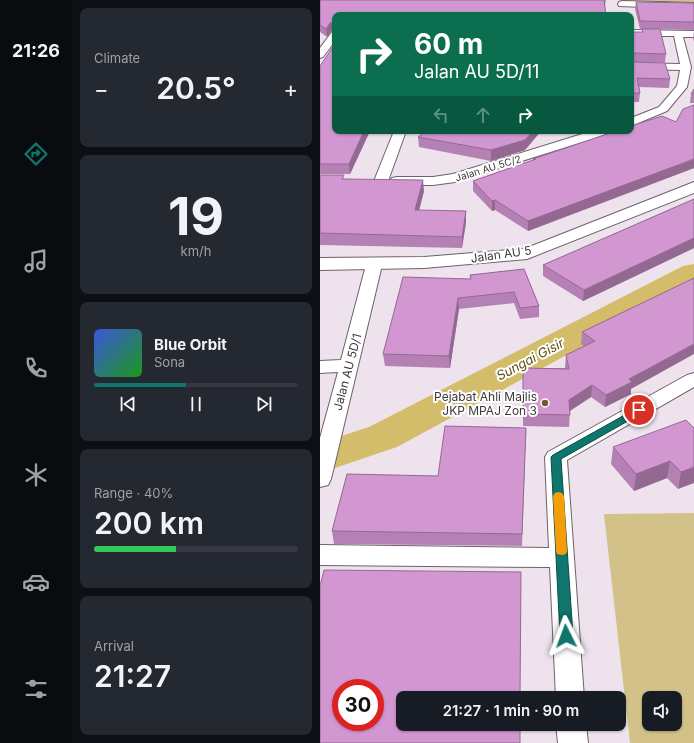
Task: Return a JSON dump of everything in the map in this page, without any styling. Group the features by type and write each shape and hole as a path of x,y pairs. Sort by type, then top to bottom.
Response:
{"main road":[{"name":"Jalan AU 5","path":"320,264 374,265 527,254 694,187"}],"street":[{"path":"623,12 621,2 694,6"},
{"path":"320,55 332,30"},
{"path":"634,33 694,34"},
{"path":"634,121 662,109 682,87 686,67 678,34"},
{"path":"634,66 686,67"},
{"path":"639,108 662,109"},
{"path":"381,181 399,134"},
{"name":"Jalan AU 5C/2","path":"366,181 433,181 455,178 594,134"},
{"name":"Jalan AU 5D/1","path":"320,480 374,265"},
{"path":"320,366 349,365"},
{"path":"570,691 556,457 694,379"},
{"path":"320,555 562,558"},
{"path":"571,731 572,743"}],"shaded area":[{"path":"624,0 694,0 694,5 624,3"},
{"path":"694,513 694,743 630,743 626,708 626,691 624,691 604,514"}],"building":[{"path":"320,0 604,0 606,12 332,12 332,23 326,29 320,25"},
{"path":"636,2 694,3 694,22 640,21"},
{"path":"642,29 660,29 666,54 634,53 634,32 643,32"},
{"path":"332,48 332,134 363,134 349,164 320,164 320,66"},
{"path":"634,62 665,63 670,79 637,78 640,93 634,93"},
{"path":"694,105 694,159 528,221 495,200 492,201 473,181 607,134 634,134 634,125 662,116 676,122 683,109"},
{"path":"422,134 530,134 525,140 491,150 418,137"},
{"path":"320,175 344,175 342,179 423,180 415,210 466,211 462,237 320,233"},
{"path":"694,199 694,238 584,290 543,265"},
{"path":"524,269 539,306 520,308 514,292 458,298 449,356 383,354 403,277 471,279 470,275"},
{"path":"694,278 694,344 629,379 632,382 606,395 592,385 569,400 570,415 523,414 523,368 569,369 566,355 595,341 582,332"},
{"path":"686,420 694,428 694,467 681,472 670,461 636,474 613,447"},
{"path":"445,426 526,428 522,534 332,531 347,474 438,476"},
{"path":"324,570 521,572 520,691 396,691 396,731 520,731 520,743 320,743 320,586"}],"waterway":[{"name":"Sungai Gisir","path":"320,458 383,437 694,273"}],"slow traffic":[{"path":"558,496 562,551"}],"place":[{"name":"Pejabat Ahli Majlis JKP MPAJ Zon 3","path":"545,403"}],"route":[{"path":"566,636 556,457 639,410"}]}
